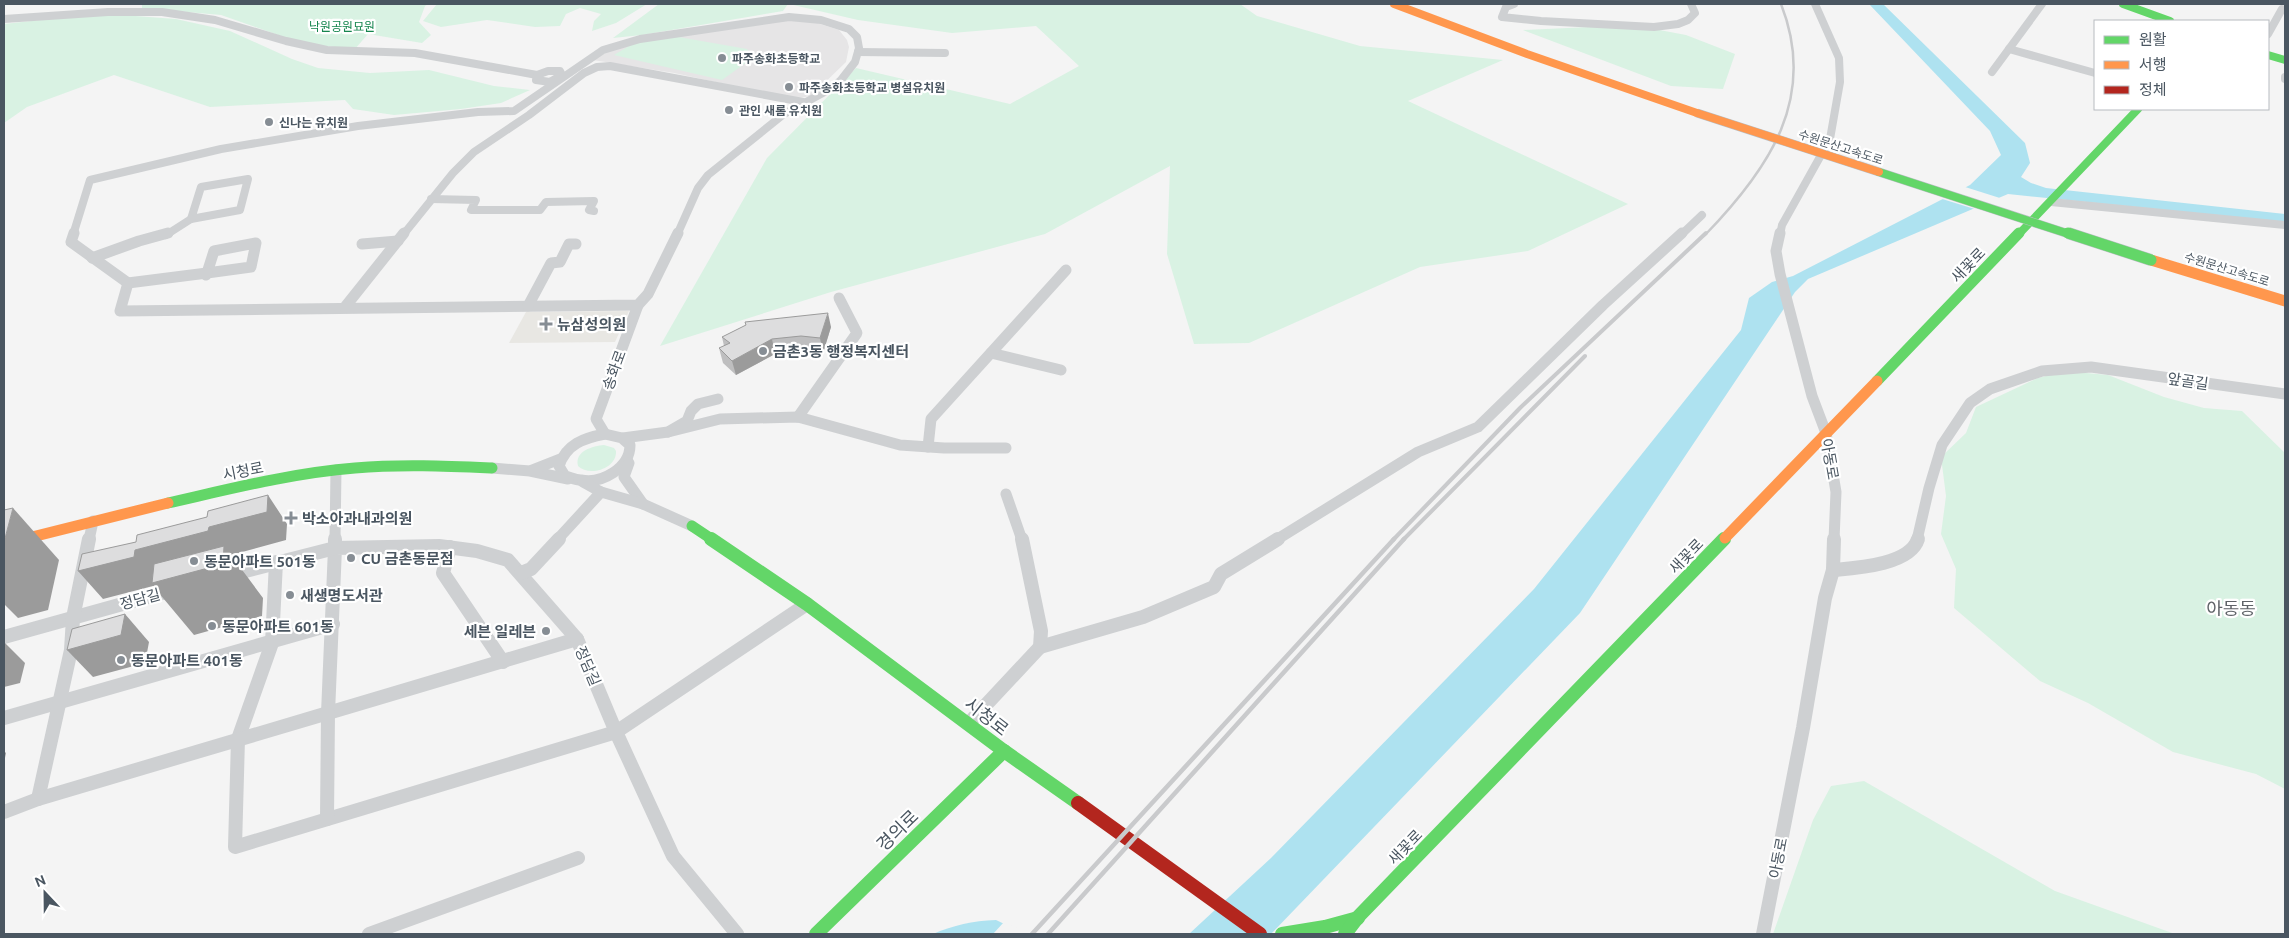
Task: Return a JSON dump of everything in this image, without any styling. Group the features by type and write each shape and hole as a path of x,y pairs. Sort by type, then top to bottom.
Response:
{"main road":[{"name":"수원문산고속도로","path":"1394,4 1700,111 1975,197 2285,301"},
{"name":"수원문산고속도로","path":"1410,4 1700,111"},
{"path":"2123,4 2150,20"},
{"path":"2123,4 2167,20"},
{"path":"2269,54 2285,60"},
{"path":"2269,63 2285,66"},
{"name":"새꽃로","path":"1345,934 1358,917 2137,110"},
{"name":"수원문산고속도로","path":"2155,256 2285,292"},
{"name":"시청로","path":"4,544 238,486 336,470 424,465 492,468"},
{"name":"시청로","path":"692,526 807,604 969,723 1004,751 1260,934"},
{"name":"경의로","path":"816,934 1004,751"},
{"path":"1245,923 1282,934 1324,928 1358,917 1356,934"},
{"path":"1245,923 1251,934"}],"street":[{"path":"1514,4 1506,7 1502,17 1528,22 1658,27 1687,21 1695,13 1691,4"},
{"name":"아동로","path":"1763,934 1803,728 1825,598 1833,570 1836,492 1826,433 1812,396 1780,274 1776,251 1782,225 1830,140 1840,82 1839,58 1827,26 1815,4"},
{"path":"1992,72 2042,4"},
{"path":"2269,32 2283,8"},
{"path":"4,19 108,12 162,12 215,20 310,47 344,52 436,56 537,75 548,71 556,71 562,73 559,78"},
{"path":"514,111 559,78 603,50 640,39 768,18 813,18 836,22 856,36 858,52 945,53"},
{"path":"2009,49 2094,73"},
{"name":"송화로","path":"586,438 596,419 638,305 648,294 704,179 767,128 803,102 820,95 839,82 849,71 858,52"},
{"path":"345,307 453,173 482,145 529,115 584,73 604,66 803,102"},
{"path":"206,274 214,251 256,243 251,267 206,274 128,283 71,242 90,180 221,150 358,126 478,112 514,111 529,115"},
{"path":"92,258 139,241 164,236 191,219 240,210 248,179 201,187 191,219"},
{"path":"431,199 476,200 471,210 540,210 546,202 594,201 589,210 594,211"},
{"path":"2051,201 2285,225"},
{"path":"969,723 1040,647 1143,617 1214,587 1221,574 1418,452 1478,427 1603,305 1702,215"},
{"path":"362,244 398,241"},
{"path":"528,306 551,263 560,262 569,244 576,244"},
{"path":"928,447 931,420 1066,270"},
{"path":"128,283 120,311 638,305"},
{"path":"798,417 857,333 839,298"},
{"path":"991,354 1061,370"},
{"name":"앞골길","path":"1833,570 1873,566 1910,552 1917,542 1929,488 1942,445 1970,403 1990,389 2019,378 2050,370 2091,367 2285,394"},
{"path":"668,432 687,421 690,410 702,401 718,399"},
{"path":"530,471 560,459 570,447 586,438 605,434 623,438 668,432 720,419 798,417 900,445 1006,448"},
{"path":"596,419 605,434"},
{"path":"623,438 629,443 632,450 624,477 643,504"},
{"path":"492,468 530,471 577,481 599,480 616,473 630,458"},
{"path":"560,459 561,472 577,481 600,492 643,504 692,526"},
{"path":"327,819 328,713 333,624 336,470"},
{"path":"521,573 531,569 600,492"},
{"path":"1006,494 1020,531 1041,631 1040,647"},
{"path":"38,799 71,650 73,618 93,521"},
{"name":"정담길","path":"220,578 335,548 392,545 450,547 477,551 508,560 577,639 616,732 673,856 737,934"},
{"path":"450,547 443,573 503,662"},
{"path":"276,562 272,643 238,739 235,848 616,732 807,604"},
{"name":"정담길","path":"4,637 183,588"},
{"path":"4,718 272,643 333,624"},
{"path":"4,812 38,799 577,639"},
{"path":"370,934 376,930 578,858"}],"shaded area":[{"name":"파주송화초등학교","path":"768,20 808,20 839,30 847,40 849,47 846,62 811,96 794,99 674,73 593,60 615,47"},
{"path":"629,311 615,342 509,343 526,312"}],"green space":[{"name":"낙원공원묘원","path":"142,4 428,4 425,6 419,22 431,35 422,43 368,34 355,49 304,44 221,15 142,8"},
{"path":"437,4 647,4 616,23 592,31 594,21 601,14 580,8 566,14 560,26 535,27 487,20 441,27 423,21"},
{"path":"659,4 788,4 783,11 642,35 613,38"},
{"path":"789,4 1240,4 1257,16 1360,46 1503,60 1408,101 1628,204 1528,251 1420,267 1249,343 1194,344 1167,254 1170,166 1045,234 831,292 660,346 767,158 856,68 1010,104 1079,66 1036,26 952,33 858,20"},
{"path":"122,15 176,19 230,31 292,59 318,68 370,73 429,70 494,86 530,90 501,103 461,109 394,115 353,109 345,100 210,107 114,75 27,107 4,123 4,24 67,17"},
{"path":"1633,25 1686,35 1735,54 1723,89 1671,86 1523,30"},
{"path":"673,36 747,49 754,57 722,80 614,55 634,43"},
{"path":"2065,371 2108,375 2164,397 2204,408 2242,411 2285,453 2285,789 2256,774 2173,752 2088,703 2040,681 1954,608 1956,569 1941,534 1946,496 1941,457 1966,433 1976,407 2038,378"},
{"path":"604,445 614,448 616,451 615,457 607,467 589,471 578,466 579,457 585,450"},
{"path":"1864,781 2055,891 2175,934 1773,934 1813,820 1831,786"}],"water":[{"path":"1869,4 1883,4 2025,143 2030,163 2021,177 2031,183 2046,188 2285,214 2285,222 2008,194 1808,279 1795,292 1580,613 1271,934 1189,934 1271,858 1534,589 1741,330 1749,298 1772,282 1793,276 1970,185 2001,155 1990,131"},
{"path":"996,920 1025,934 933,934 963,924"}],"pier":[{"path":"1962,186 2003,199 1978,210 1939,198"},
{"path":"1004,922 1026,932 1028,934 993,934"}],"building":[{"path":"828,313 820,338 801,336 772,339 732,361 719,348 730,343 722,337 746,325 745,322"},
{"path":"268,495 267,512 209,527 208,531 135,550 134,557 78,571 82,554 136,542 137,535 207,517 208,511"},
{"path":"13,508 4,542 4,510"},
{"path":"224,546 223,564 152,583 154,564"},
{"path":"125,614 121,635 67,650 72,629"}],"railway":[{"path":"1705,235 1749,184 1767,158 1781,130 1790,101 1794,70 1791,38 1781,4"},
{"path":"1393,540 1520,408 1706,233"},
{"path":"1403,540 1585,356"},
{"path":"1032,934 1394,539"},
{"path":"1048,934 1404,539"}],"traffic: fast":[{"path":"2123,4 2167,20"},
{"path":"2269,55 2285,60"},
{"path":"1877,381 2137,110"},
{"path":"1879,172 2151,260"},
{"path":"168,503 231,488 336,470 394,466 492,468"},
{"path":"692,526 807,604 1004,751 1078,803"},
{"path":"1345,934 1358,917 1725,538"},
{"path":"816,934 1004,751"},
{"path":"1282,934 1325,927 1358,918"}],"traffic: slow":[{"path":"1394,4 1527,54 1697,113"},
{"path":"1697,113 1879,172"},
{"path":"2151,260 2285,301"},
{"path":"1725,538 1877,381"},
{"path":"4,544 168,503"}],"traffic: jam":[{"path":"1078,803 1260,934"}],"place":[{"name":"파주송화초등학교","path":"722,58"},
{"name":"파주송화초등학교 병설유치원","path":"789,87"},
{"name":"관인 새롬 유치원","path":"729,110"},
{"name":"신나는 유치원","path":"269,122"},
{"name":"뉴삼성의원","path":"546,324"},
{"name":"금촌3동 행정복지센터","path":"763,351"},
{"name":"박소아과내과의원","path":"291,518"},
{"name":"CU 금촌동문점","path":"351,558"},
{"name":"동문아파트 501동","path":"194,561"},
{"name":"새생명도서관","path":"290,595"},
{"name":"동문아파트 601동","path":"212,626"},
{"name":"세븐 일레븐","path":"546,631"},
{"name":"동문아파트 401동","path":"121,660"}],"district":[{"name":"아동동","path":"2231,608"}]}
